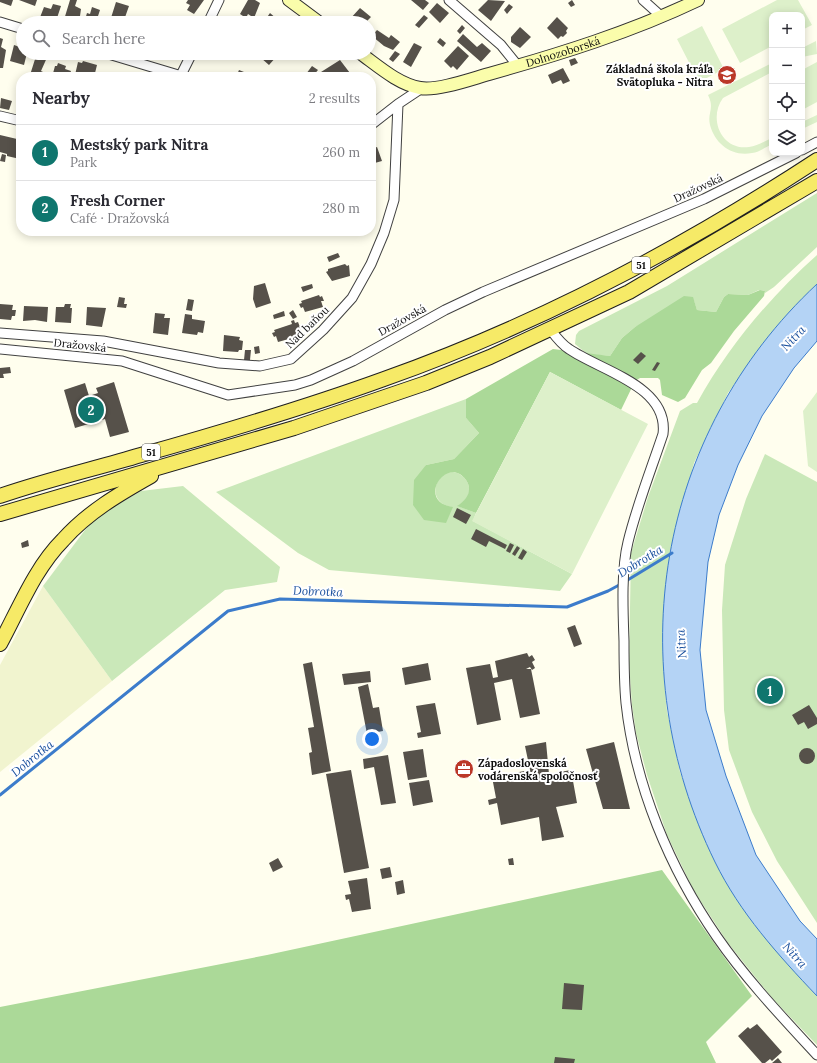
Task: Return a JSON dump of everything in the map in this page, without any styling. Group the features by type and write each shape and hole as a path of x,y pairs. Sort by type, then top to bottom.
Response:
{"main road":[{"name":"51","path":"0,496 287,412 386,379 455,352 527,321 642,265 763,195 817,160"},
{"name":"51","path":"0,514 294,428 426,383 490,357 629,292 705,249 817,181"},
{"path":"0,644 44,564 62,540 101,506 171,464"}],"street":[{"path":"211,16 219,0"},
{"path":"289,0 311,16"},
{"path":"449,0 500,45 518,66"},
{"path":"644,0 662,17"},
{"name":"Dolnozoborská","path":"422,88 452,84 518,66 638,27 698,0"},
{"path":"0,22 16,27"},
{"path":"129,60 169,72"},
{"path":"185,72 189,60"},
{"path":"369,60 386,73 412,86 422,88"},
{"path":"376,121 422,88"},
{"name":"Nad baňou","path":"0,333 103,341 219,363 260,366 291,358 323,330 352,298 371,264 384,233 394,200 398,104"},
{"path":"0,116 16,120"},
{"path":"805,148 817,142"},
{"name":"Dražovská","path":"0,349 122,361 228,395 295,385 311,380 353,361 438,314 477,295 529,271 704,199 790,156"},
{"path":"550,329 557,339 569,349 639,387 661,412 665,423 663,434 628,542 625,559 624,668 630,725 641,775 662,834 690,892 717,937 750,979 817,1055"}],"green space":[{"path":"777,0 798,0 805,12 769,12 769,48 740,63 722,29"},
{"path":"805,12 812,25 805,28"},
{"path":"702,26 724,69 699,82 677,39"},
{"path":"816,41 817,54 805,56 805,46"},
{"path":"817,62 817,102 805,108 805,84 805,68"},
{"path":"769,64 769,74 723,98 719,106 717,123 720,132 731,144 739,147 749,147 758,145 769,140 769,146 760,151 745,154 725,148 712,132 709,121 711,104 708,95"},
{"path":"817,115 817,122 805,128 805,121"},
{"path":"817,193 817,247 774,287 765,293 765,291 759,290 748,295 728,294 724,297 716,312 697,310 694,301 635,327 622,338 610,356 587,354 575,344 576,335 579,331 667,286"},
{"path":"817,255 817,284 785,317 728,393 694,463 670,554 667,574 664,678 667,711 680,772 701,830 716,864 746,913 817,996 817,1045 772,998 728,943 694,891 667,835 647,775 636,733 629,663 631,553 648,497 680,411 693,403 697,403 722,362 751,324 782,288"},
{"path":"760,290 765,291 764,296 734,331 711,363 702,370 685,398 678,402 662,395 660,380 658,378 640,378 635,381 621,410 550,372 476,513 457,506 464,501 469,491 466,480 458,473 451,473 444,476 438,482 435,489 436,497 442,503 453,507 446,523 424,520 413,505 414,480 426,465 454,459 479,433 466,418 466,399 553,349 610,356 622,338 635,327 684,296 693,297 697,310 716,312 724,297 728,294 748,295"},
{"path":"550,372 648,424 572,574 472,521"},
{"path":"817,392 817,472 808,466 803,411"},
{"path":"466,399 466,418 479,433 454,459 426,465 413,505 452,507 443,504 437,498 435,491 440,478 446,473 453,472 461,475 468,482 469,494 458,506 476,513 473,521 572,574 560,591 329,570 298,553 216,492"},
{"path":"765,454 817,482 817,923 777,861 752,812 729,750 724,710 722,610 725,565 746,499"},
{"path":"183,486 280,567 277,582 225,590 112,681 43,586 94,518 141,491"},
{"path":"43,586 112,681 0,772 0,665"},
{"path":"662,870 752,996 706,1042 716,1063 0,1063 0,1007 267,955"}],"water":[{"name":"Nitra","path":"817,284 817,341 794,368 762,416 738,465 719,515 708,562 700,650 706,710 726,776 756,855 800,921 817,939 817,996 774,949 748,916 725,881 715,862 685,787 668,710 663,633 670,556 689,481 720,410 762,344"}],"building":[{"path":"0,0 13,0 11,6 0,2"},
{"path":"19,0 37,0 35,6"},
{"path":"70,0 77,0 75,6 81,9 80,16 65,16"},
{"path":"188,0 204,0 194,14 187,10 190,5 186,3"},
{"path":"248,0 255,0 260,3 255,16 248,14 247,16 243,16 240,14"},
{"path":"411,0 425,0 429,3 423,10"},
{"path":"488,0 505,1 491,21 478,10"},
{"path":"572,0 575,5 571,7 568,3"},
{"path":"116,2 129,6 125,16 112,16"},
{"path":"437,3 449,13 440,23 429,12"},
{"path":"53,4 61,6 58,16 41,16 44,7 51,9"},
{"path":"509,4 513,7 507,14 504,10"},
{"path":"92,7 100,10 98,16 86,16 87,13 90,14"},
{"path":"360,8 370,16 353,16"},
{"path":"424,15 428,18 419,28 415,25"},
{"path":"557,17 568,28 566,31 567,33 558,39 547,28"},
{"path":"462,25 465,28 460,34 457,31"},
{"path":"520,27 531,37 520,48 511,42 511,37"},
{"path":"377,30 389,38 391,35 400,42 393,50 384,46 376,39"},
{"path":"463,34 477,47 482,43 491,51 481,62 457,41"},
{"path":"0,38 3,39 1,47 6,50 3,68 0,68"},
{"path":"440,38 446,43 443,47 437,42"},
{"path":"414,43 422,47 411,67 403,62"},
{"path":"14,45 16,46 16,60 25,60 24,65 10,61"},
{"path":"458,46 469,56 457,70 453,66 451,68 444,61"},
{"path":"395,51 400,54 393,62 389,59"},
{"path":"575,58 578,63 571,66 569,60"},
{"path":"35,60 46,60 41,71 43,72 31,72"},
{"path":"263,60 273,60 269,65"},
{"path":"340,60 349,72 321,72"},
{"path":"83,61 97,65 95,72 76,72 78,62 82,63"},
{"path":"58,63 66,66 65,69 71,72 53,72 55,66 57,66"},
{"path":"312,66 318,70 316,72 308,72"},
{"path":"563,68 570,81 563,84 561,80 552,84 548,75"},
{"path":"1,98 12,101 9,110 0,108"},
{"path":"0,135 16,139 16,158 7,156 7,154 0,152"},
{"path":"376,147 382,161 376,163"},
{"path":"2,154 6,155 5,162 0,161"},
{"path":"338,253 340,257 329,262 327,257"},
{"path":"345,264 347,266 349,265 350,276 332,281 326,272 328,269"},
{"path":"265,283 271,303 256,308 253,299 254,286"},
{"path":"312,284 313,288 303,292 301,287"},
{"path":"319,295 320,297 322,296 324,301 321,301 323,307 305,312 303,307 301,308 299,304 302,303 301,301"},
{"path":"119,297 125,298 124,304 127,304 126,308 117,307"},
{"path":"188,299 194,300 192,311 186,310"},
{"path":"0,304 13,305 12,310 16,310 15,316 12,316 11,320 0,319"},
{"path":"65,304 71,304 71,323 55,322 56,307 64,307"},
{"path":"24,306 48,307 47,322 35,320 23,321"},
{"path":"87,307 106,308 102,327 86,325"},
{"path":"293,310 297,317 293,319 289,313"},
{"path":"284,311 285,316 274,319 273,315"},
{"path":"155,313 165,314 164,318 170,318 168,335 153,333"},
{"path":"185,314 192,315 192,319 205,321 203,333 198,332 197,335 182,333"},
{"path":"294,320 295,323 298,322 303,335 278,342 276,336 274,337 272,333 275,332 274,330 292,324 291,321"},
{"path":"224,335 240,337 239,340 243,341 242,350 239,350 238,352 223,351"},
{"path":"259,346 260,353 255,354 254,347"},
{"path":"245,350 251,350 250,360 244,360"},
{"path":"641,352 646,356 638,364 633,360"},
{"path":"657,362 660,363 655,371 652,370"},
{"path":"10,367 11,373 3,374 4,378 0,378 0,368"},
{"path":"114,382 129,432 110,437 105,419 75,428 64,390 85,383 89,396 98,393 96,388"},
{"path":"457,508 471,515 466,524 453,517"},
{"path":"476,529 507,545 505,549 489,541 486,547 471,539"},
{"path":"28,540 29,546 22,548 21,543"},
{"path":"510,543 514,545 510,553 506,551"},
{"path":"517,546 520,548 515,556 512,554"},
{"path":"523,549 527,552 522,560 518,558"},
{"path":"575,625 582,644 574,647 567,628"},
{"path":"527,653 529,657 532,655 535,660 532,662 535,668 532,670 530,667 526,669 531,669 540,714 520,718 512,679 494,683 501,720 477,725 466,668 490,664 493,678 498,677 495,661"},
{"path":"312,662 331,771 312,775 309,753 312,752 308,728 314,727 303,664"},
{"path":"428,663 431,680 405,685 402,668"},
{"path":"370,671 371,682 344,685 342,674"},
{"path":"368,684 373,708 379,707 383,731 367,734 358,687"},
{"path":"435,703 441,734 418,738 417,733 421,732 416,706"},
{"path":"809,705 817,718 817,724 808,729 804,722 798,725 792,715"},
{"path":"546,742 549,774 571,770 577,803 556,807 564,837 542,841 539,817 501,825 497,803 489,805 488,800 496,798 492,777 530,770 525,746"},
{"path":"614,742 630,809 603,809 586,749"},
{"path":"804,748 810,748 815,753 813,762 810,764 804,764 799,759 799,753"},
{"path":"423,749 427,777 408,780 403,752"},
{"path":"388,755 396,803 381,805 374,767 364,769 363,759"},
{"path":"351,770 369,868 344,873 326,774"},
{"path":"429,780 433,802 413,806 409,783"},
{"path":"278,858 283,867 273,872 269,863"},
{"path":"513,858 514,865 509,865 508,859"},
{"path":"390,867 392,877 382,879 380,869"},
{"path":"367,878 371,909 352,912 349,899 346,900 345,895 351,894 348,881"},
{"path":"403,880 405,893 397,895 395,882"},
{"path":"564,983 584,985 582,1010 562,1009"},
{"path":"757,1024 782,1052 772,1061 770,1059 765,1063 762,1063 738,1036 748,1027 750,1029"},
{"path":"555,1057 575,1059 574,1063 554,1063"},
{"path":"778,1058 782,1063 772,1063"}],"waterway":[{"name":"Dobrotka","path":"626,581 672,553"},
{"name":"Dobrotka","path":"0,795 228,611 280,599 567,607 608,591 621,584"}],"place":[{"name":"Základná škola kráľa Svätopluka - Nitra","path":"727,75"},
{"name":"Fresh Corner","path":"91,410"},
{"name":"Mestský park Nitra","path":"770,691"},
{"name":"Západoslovenská vodárenská spoločnosť","path":"464,769"}]}
